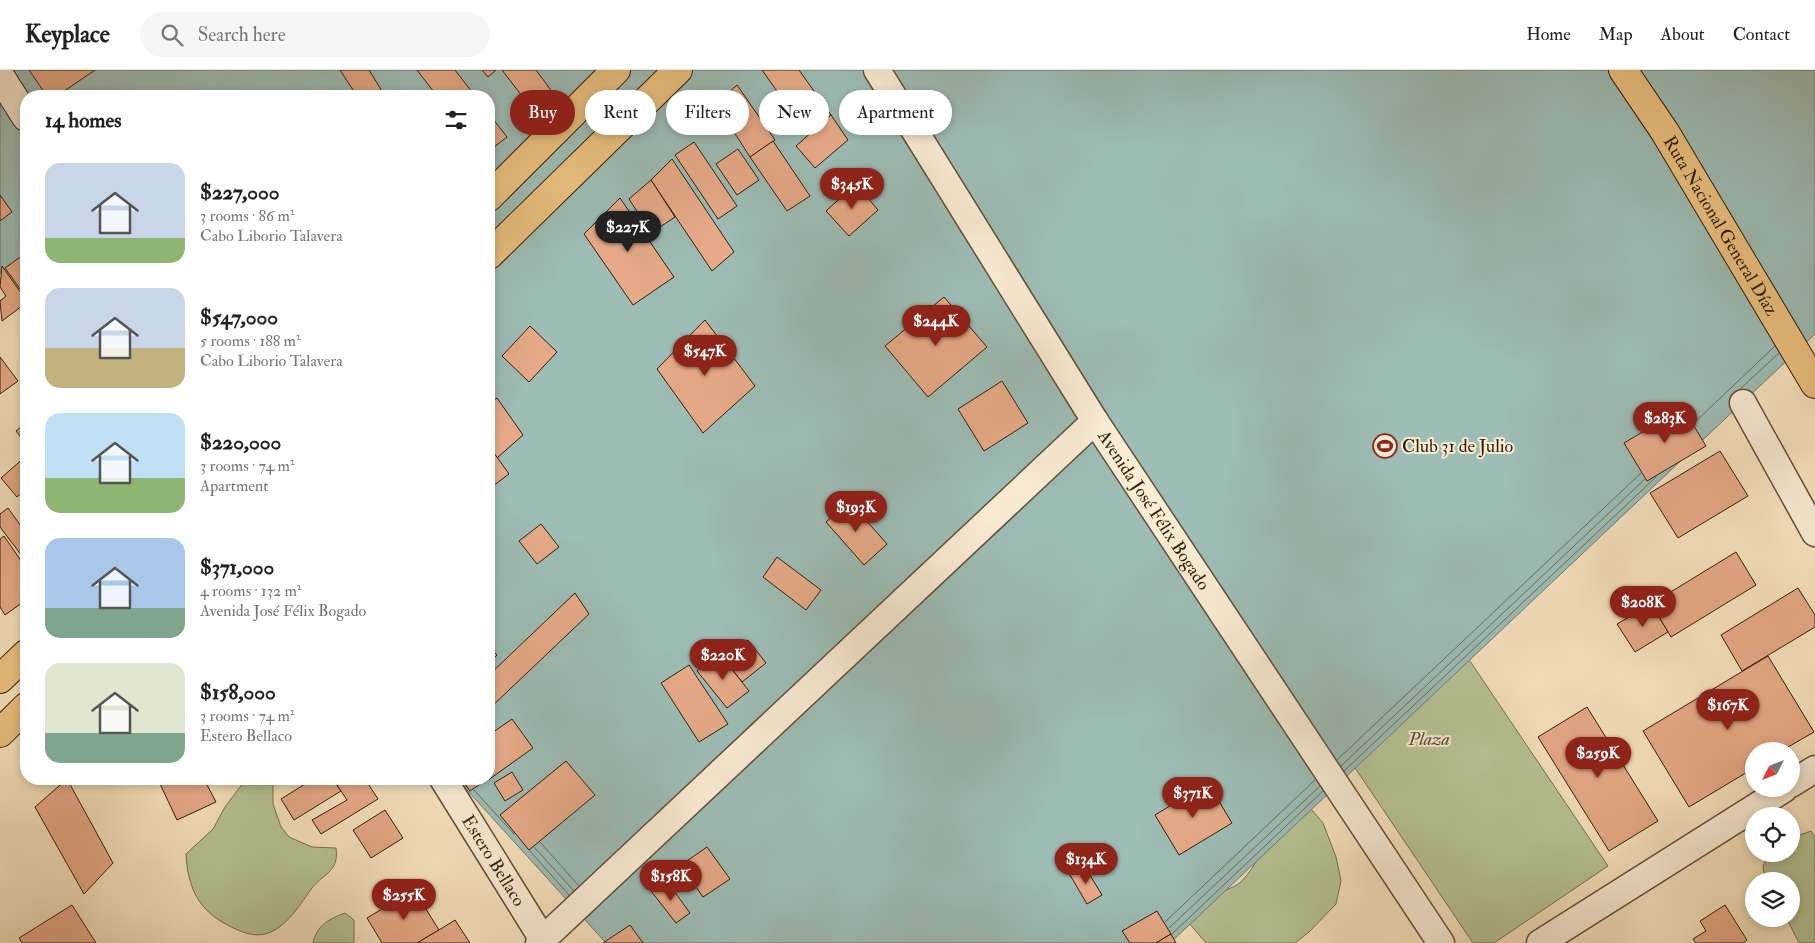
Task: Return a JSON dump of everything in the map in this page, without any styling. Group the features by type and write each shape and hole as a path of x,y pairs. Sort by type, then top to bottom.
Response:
{"highway":[{"path":"495,191 616,70"},
{"path":"495,249 678,70"},
{"name":"Ruta Nacional General Díaz","path":"1623,70 1666,132 1815,384"},
{"path":"0,679 20,660"},
{"path":"0,733 20,713"}],"street":[{"name":"Avenida José Félix Bogado","path":"877,70 1095,421 1441,943"},
{"path":"0,76 20,108"},
{"path":"1743,403 1815,533"},
{"path":"542,942 1095,421"},
{"path":"1800,778 1815,769"},
{"name":"Estero Bellaco","path":"447,785 542,942"},
{"path":"1540,943 1770,798"}],"green space":[{"name":"Plaza","path":"1441,618 1608,866 1494,943 1473,943 1312,704"},
{"path":"1290,784 1323,823 1336,857 1341,881 1336,904 1309,932 1295,943 1206,943 1167,897 1219,892 1235,886 1244,879 1260,855"},
{"path":"242,785 273,785 273,804 281,827 289,837 312,847 336,848 335,862 330,871 312,888 284,924 267,934 254,935 238,930 206,910 194,891 187,868 186,854 213,829 225,807"},
{"path":"1811,831 1815,837 1815,943 1799,943 1791,927 1800,927 1800,872 1764,872 1763,866 1765,862 1800,862 1800,835"},
{"path":"345,913 354,920 354,943 313,943 317,932 324,924"}],"water":[{"path":"0,70 1815,70 1815,334 1170,943 606,943 462,785 495,785 495,90 20,90 20,295 0,273"}],"building":[{"path":"29,70 95,70 66,90 43,90"},
{"path":"340,70 369,70 381,90 353,90"},
{"path":"417,70 455,70 470,90 432,90"},
{"path":"482,70 496,70 488,77"},
{"path":"502,70 536,70 551,90 517,90"},
{"path":"762,70 799,70 813,90 776,90"},
{"path":"737,85 740,90 731,90"},
{"path":"749,102 759,117 759,135 772,135 775,140 750,157 736,135 749,135"},
{"path":"831,115 839,127 839,135 845,135 848,140 815,168 796,146 808,135 829,135 829,117"},
{"path":"495,122 507,137 495,146"},
{"path":"773,141 810,196 787,211 750,157"},
{"path":"694,142 737,206 718,219 675,155"},
{"path":"738,149 759,180 737,195 716,164"},
{"path":"672,159 734,252 712,271 651,180"},
{"path":"651,180 675,217 651,233 629,199"},
{"path":"856,184 878,210 849,236 826,211"},
{"path":"0,195 12,212 0,221"},
{"path":"620,198 674,277 633,305 584,234"},
{"path":"20,257 20,289 5,268"},
{"path":"2,266 20,292 20,308 2,321 0,301 6,296 0,287"},
{"path":"944,297 987,347 928,397 885,346"},
{"path":"705,320 755,386 703,433 657,369"},
{"path":"530,326 557,352 529,382 502,356"},
{"path":"0,357 18,381 0,394"},
{"path":"1002,381 1028,423 984,451 958,409"},
{"path":"497,398 523,435 497,458 495,455 495,400"},
{"path":"1683,408 1706,446 1647,481 1624,443"},
{"path":"20,428 20,436 16,431"},
{"path":"1720,451 1748,496 1678,538 1650,493"},
{"path":"495,454 509,474 495,484"},
{"path":"20,461 20,494 17,497 1,478"},
{"path":"849,501 887,544 864,565 826,522"},
{"path":"8,508 20,525 20,553 0,527 0,514"},
{"path":"541,524 559,547 537,564 519,541"},
{"path":"4,536 20,559 20,604 5,615 0,607 0,539"},
{"path":"1736,552 1756,585 1671,637 1651,604"},
{"path":"777,557 821,590 806,610 763,577"},
{"path":"1798,588 1815,615 1815,627 1742,671 1721,635"},
{"path":"575,593 589,614 495,703 495,669"},
{"path":"1651,604 1668,632 1635,652 1617,624"},
{"path":"748,640 766,663 742,682 724,659"},
{"path":"719,653 749,691 727,708 697,671"},
{"path":"1768,656 1814,732 1797,742 1745,742 1745,773 1689,807 1643,731"},
{"path":"689,665 728,724 699,742 661,683"},
{"path":"1587,707 1658,821 1609,851 1538,737"},
{"path":"512,719 533,748 495,775 495,731"},
{"path":"566,761 595,795 529,850 500,815"},
{"path":"512,772 523,790 505,801 495,782"},
{"path":"1208,783 1232,823 1179,855 1155,815"},
{"path":"60,785 70,785 113,863 84,894 35,807"},
{"path":"160,785 207,785 216,802 177,820"},
{"path":"303,785 337,785 341,791 294,820 281,799"},
{"path":"337,785 369,785 378,799 321,834 312,820 347,800"},
{"path":"466,785 479,785 470,791"},
{"path":"385,810 403,838 371,858 353,830"},
{"path":"707,847 730,879 703,897 681,865"},
{"path":"1085,867 1102,895 1087,904 1070,875"},
{"path":"666,880 690,913 676,923 651,891"},
{"path":"414,890 439,930 417,943 382,943 367,918"},
{"path":"72,905 96,943 22,943 19,938"},
{"path":"1725,905 1747,940 1743,943 1696,943 1693,939 1706,931 1700,921"},
{"path":"1157,911 1171,934 1156,943 1130,943 1122,931"},
{"path":"455,920 470,943 417,943 439,930"},
{"path":"630,925 643,943 603,943"},
{"path":"1171,934 1176,943 1156,943"}],"place":[{"name":"Club 31 de Julio","path":"1385,446"}]}
